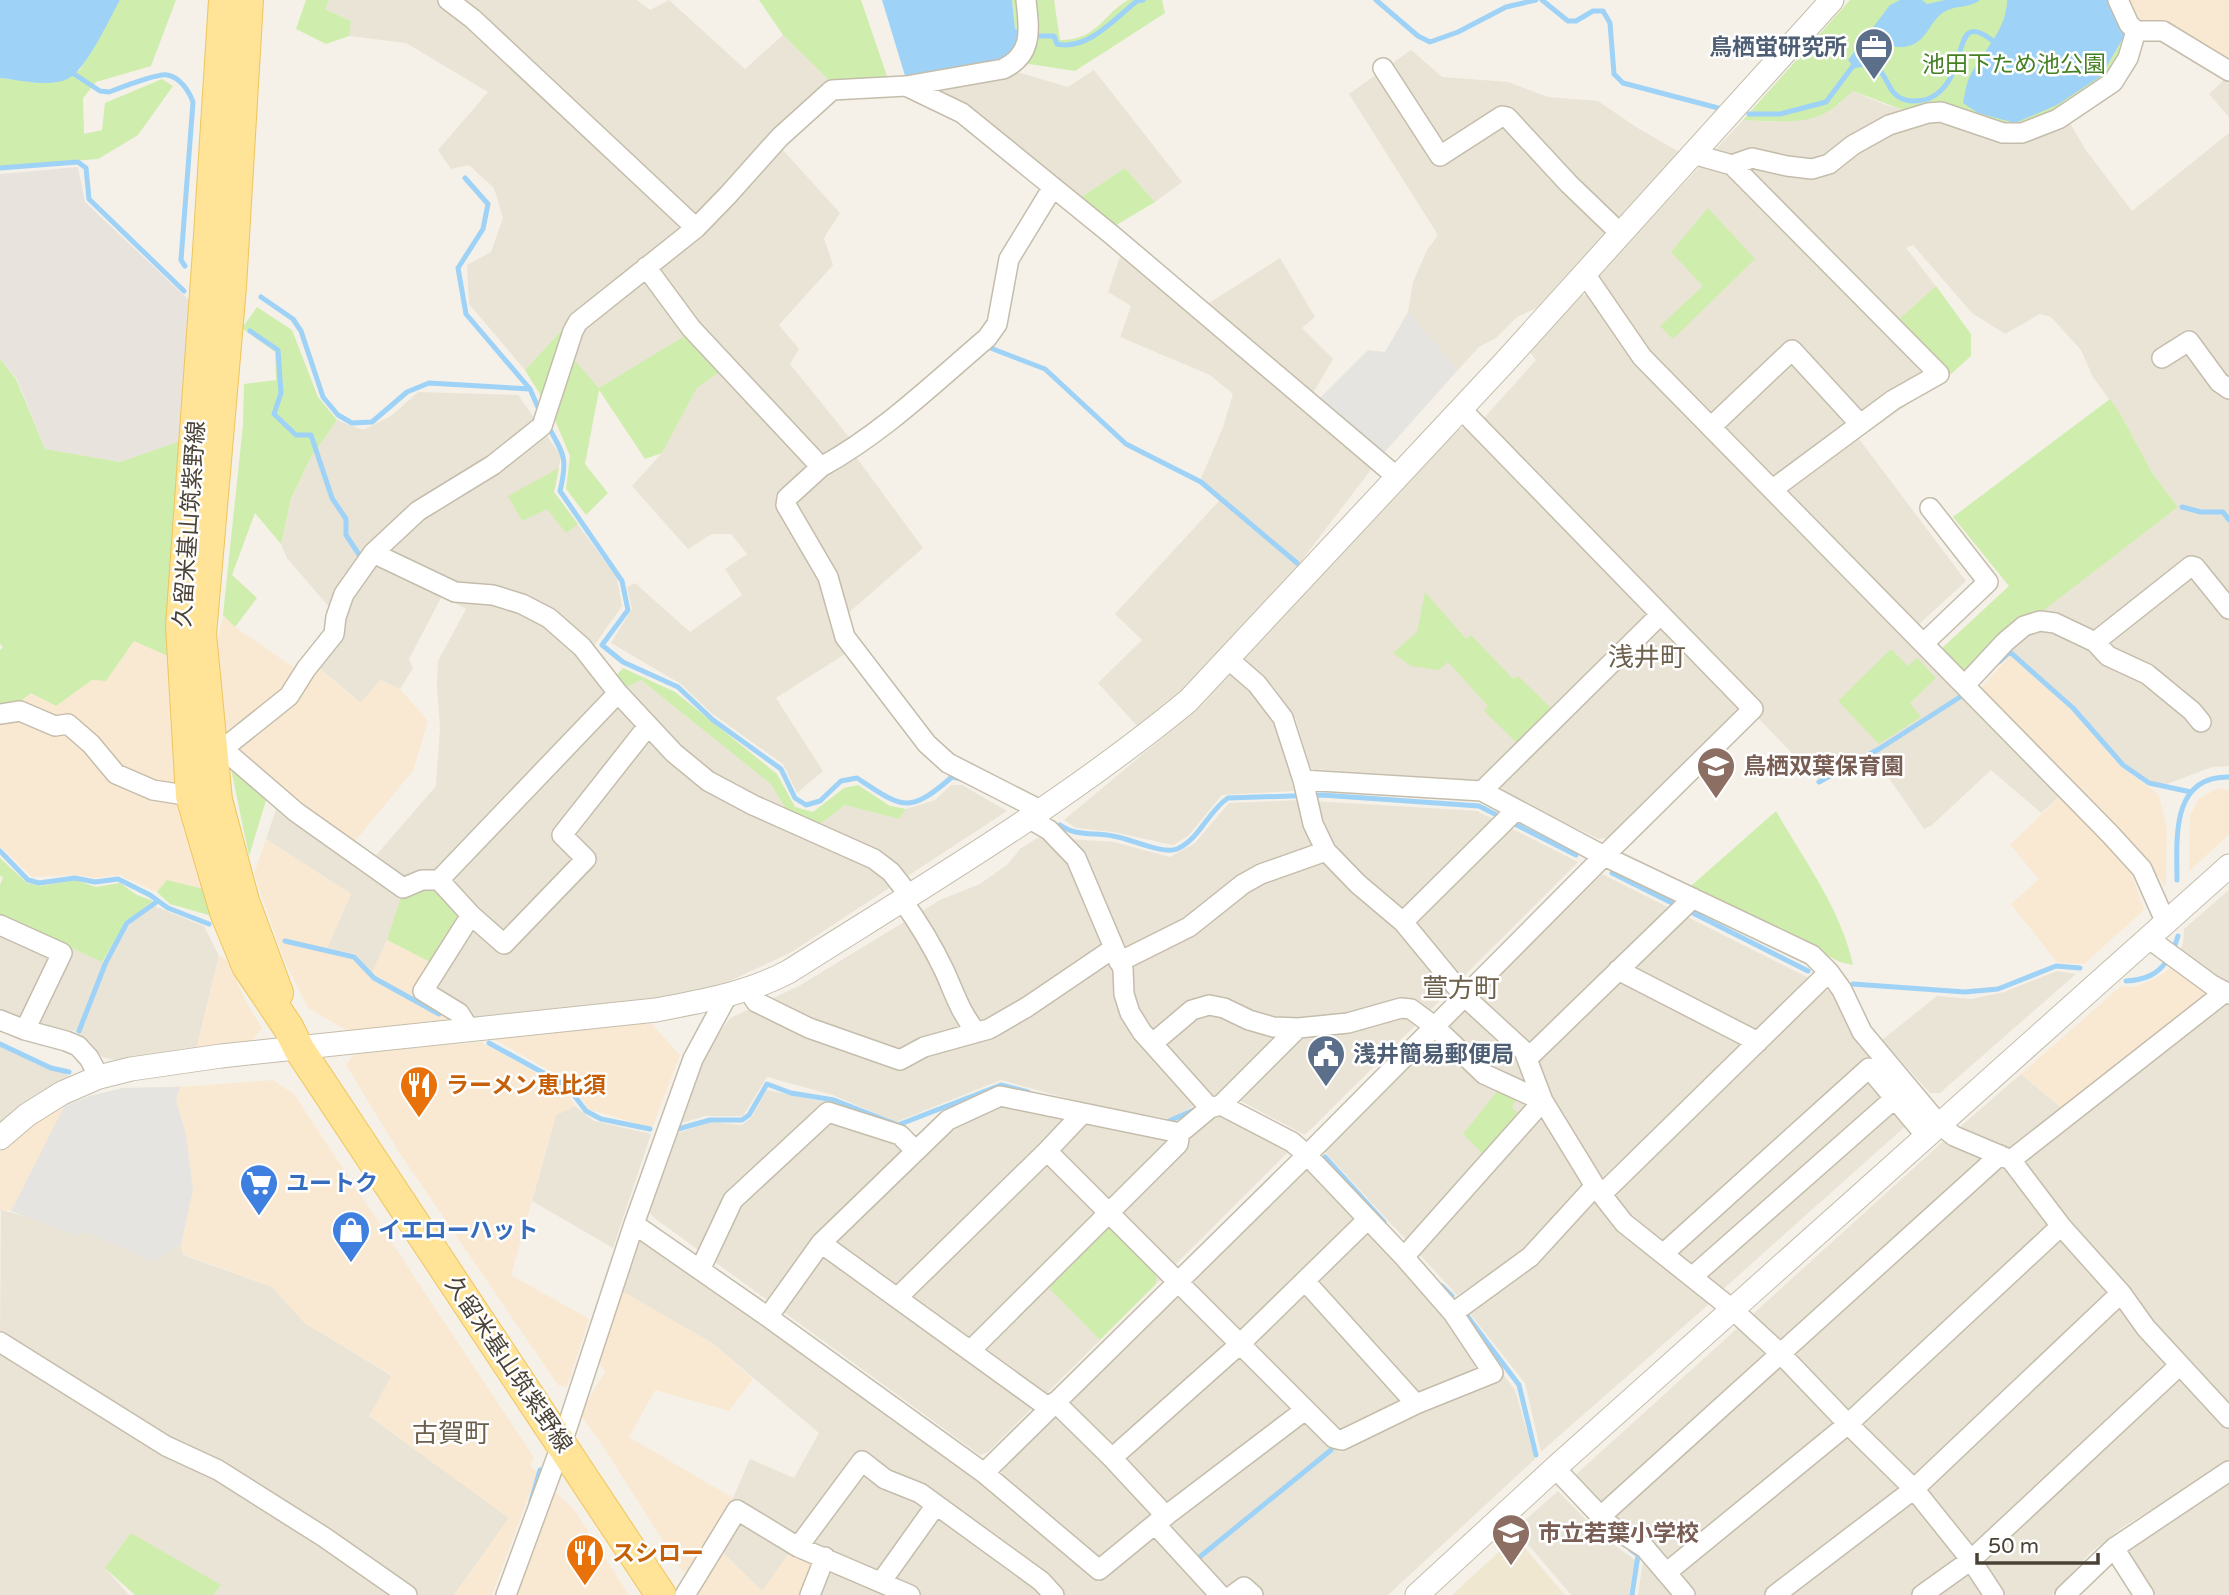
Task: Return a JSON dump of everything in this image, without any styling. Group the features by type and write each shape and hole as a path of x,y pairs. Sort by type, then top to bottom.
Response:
{"main road":[{"name":"久留米基山筑紫野線","path":"223,0 181,626 191,796 229,923 247,966 661,1595"},
{"name":"久留米基山筑紫野線","path":"248,0 230,287 201,634 218,752 217,800 241,888 294,1038"}],"street":[{"path":"449,0 473,19 696,228"},
{"path":"618,693 439,880 422,880 403,888 296,812 218,752 289,696 306,669 334,634 336,617 344,594 373,553 418,511 493,465 544,419 578,322 696,228 780,137 832,90 906,86 1003,69 1015,63 1028,36 1026,0"},
{"path":"0,1138 27,1115 62,1093 99,1077 131,1069 294,1038 470,1030 656,1010 737,993 788,972 1036,815 1138,742 1188,701 1461,410 1832,0"},
{"path":"2118,0 2129,24 2136,32"},
{"path":"2136,32 2163,31 2229,71"},
{"path":"1732,165 1752,158 1812,169 1829,164 1853,145 1889,125 1928,113 1941,112 1957,116 2003,133 2022,133 2058,119 2113,82 2129,58 2136,32"},
{"path":"1383,68 1440,156 1502,116 1507,117 1569,184 1621,234"},
{"path":"906,86 962,113 1123,244 1397,477"},
{"path":"1693,154 1732,165 1939,374 1893,400 1773,489"},
{"path":"1047,1151 1334,1438 1342,1440 1416,1404 1493,1373 1410,1252 1368,1219 1292,1142 1216,1106 1142,1032 1130,1013 1124,993 1123,969 1076,858 1036,815 948,763 927,744 845,637 828,577 786,505 787,498 821,467 855,449 987,338 997,324 1009,259 1053,187"},
{"path":"646,267 691,328 821,467"},
{"path":"1417,1595 1933,1130 2162,949 2166,923 2142,869 1642,357 1585,274"},
{"path":"2162,358 2189,341 2219,382 2229,389"},
{"path":"1712,426 1792,350 1860,424"},
{"path":"984,1473 1753,709 1461,410"},
{"path":"1924,643 1989,582 1930,508"},
{"path":"373,553 455,593 493,595 522,604 549,618 582,647 618,693 674,753 708,781 753,805 874,859 891,872 943,967 961,1012 976,1032"},
{"path":"2095,642 2191,566 2195,567 2229,609"},
{"path":"1482,791 1660,615"},
{"path":"1965,685 2005,642 2024,626 2040,621 2056,623 2095,642 2108,656 2147,674 2192,711 2201,722"},
{"path":"1227,658 1257,684 1283,718 1313,824 1326,851 1358,884 1403,922 1464,996 1524,1051 1543,1101 1599,1190 1624,1223 1732,1309 1782,1354 1914,1489 1971,1560 1994,1595"},
{"path":"0,714 20,712 55,726 68,724 91,744 116,774 153,790 191,796"},
{"path":"439,880 471,915 504,944 586,859 562,835 648,726"},
{"path":"1305,790 1482,791 1604,856 1812,955 1842,990 1862,1032 1933,1130"},
{"path":"1403,922 1516,810"},
{"path":"737,993 810,1028 901,1060 924,1047 989,1029 1117,955 1189,927 1243,884 1261,874 1326,851"},
{"path":"2166,923 2229,866"},
{"path":"1527,1059 1693,898"},
{"path":"470,1030 459,1013 423,991 471,915"},
{"path":"0,925 62,953 25,1030"},
{"path":"1601,1516 2005,1157 2227,993 2162,949"},
{"path":"1618,970 1758,1042"},
{"path":"1453,1313 1530,1257 1829,972"},
{"path":"506,1595 562,1443 634,1224 693,1059 737,993"},
{"path":"1153,1043 1192,1010 1209,1004 1273,1027 1298,1028 1348,1023 1401,1008 1411,1009 1434,1026 1484,1074 1543,1101"},
{"path":"0,1020 78,1046 89,1058 99,1077"},
{"path":"970,1351 1178,1144 1180,1133 1216,1106 1298,1028"},
{"path":"1663,1254 1869,1068 1895,1098 1933,1130 2005,1157 2121,1293 2146,1328 2229,1418"},
{"path":"768,1317 821,1243 948,1120 1000,1096 1180,1133"},
{"path":"1692,1278 1895,1098"},
{"path":"1410,1252 1543,1101"},
{"path":"700,1270 733,1200 828,1112 900,1135 916,1151"},
{"path":"897,1298 1082,1114"},
{"path":"1112,1458 1240,1344 1368,1219"},
{"path":"634,1224 984,1473 1099,1570 1305,1410"},
{"path":"1666,1573 1848,1424 2062,1226"},
{"path":"821,1243 970,1351 1052,1405 1112,1458 1220,1595"},
{"path":"1305,1281 1416,1404"},
{"path":"1775,1595 1914,1489 2121,1293"},
{"path":"0,1342 166,1446 218,1470 324,1537 406,1595"},
{"path":"1922,1595 1971,1560 2180,1365"},
{"path":"798,1547 862,1461 885,1479 920,1493 936,1504 1041,1581 1055,1595"},
{"path":"1555,1468 1608,1524 1645,1548 1685,1595"},
{"path":"2065,1595 2114,1548 2229,1471"},
{"path":"881,1582 936,1504"},
{"path":"685,1595 737,1510 798,1547 910,1595"},
{"path":"2114,1548 2144,1595"},
{"path":"810,1595 825,1557"},
{"path":"1233,1595 1244,1587 1253,1595"}],"shaded area":[{"path":"329,0 637,0 650,10 669,0 745,69 783,35 832,83 722,198 571,320 525,370 469,304 467,265 491,252 503,218 494,188 469,165 451,169 438,150 488,92 406,43 349,36 351,21 325,9"},
{"path":"2125,0 2229,0 2229,64 2144,28 2132,18"},
{"path":"1411,50 1442,77 1508,82 1548,97 1598,101 1681,153 1539,307 1517,317 1496,338 1479,347 1458,370 1408,312 1413,282 1427,250 1438,235 1349,94"},
{"path":"1094,70 1182,182 1155,202 1125,168 1078,199 921,90 1017,72 1068,87"},
{"path":"2226,78 2229,80 2229,117 2209,94"},
{"path":"1852,91 1886,105 2021,141 2070,123 2085,149 2132,211 2229,133 2229,766 2212,767 2167,784 2149,781 2123,762 2075,707 2000,641 2178,507 2153,474 2122,417 2093,377 2081,350 2051,317 2040,314 2005,334 1972,313 1913,245 1906,248 1936,286 1898,320 1951,374 1859,439 1966,581 1917,626 1653,357 1597,277 1743,120 1774,122 1837,105"},
{"path":"781,148 840,213 824,238 833,265 779,325 799,349 790,364 853,442 856,457 923,548 846,615 848,652 776,698 823,771 797,793 783,764 710,712 681,684 611,643 632,609 627,587 635,583 690,632 742,595 725,569 747,554 731,534 712,534 688,549 632,486 662,453 697,388 721,370 688,335 599,389 571,356 578,327"},
{"path":"78,167 85,202 194,305 183,440 120,462 45,449 17,379 0,359 0,174"},
{"path":"1122,251 1373,467 1299,564 1177,698 1139,728 1098,683 1142,640 1115,614 1219,501 1201,478 1222,430 1233,394 1210,375 1120,337 1131,306 1108,292"},
{"path":"1280,258 1315,317 1302,328 1333,359 1312,395 1206,305"},
{"path":"1581,295 1590,295 2060,796 2041,813 1991,770 1932,825 1924,829 1871,752 1817,779 1758,718 1626,850 1607,838 1599,839 1476,780 1313,769 1310,766 1296,720 1272,685 1244,658 1455,432 1483,419 1536,360 1529,351"},
{"path":"1408,312 1458,370 1382,455 1318,400 1368,350 1385,352"},
{"path":"418,392 518,395 561,456 554,492 617,578 622,606 591,650 626,687 641,680 772,784 789,814 820,824 845,805 899,819 906,809 935,800 951,785 962,785 1007,811 790,953 721,985 669,998 462,1021 412,994 460,913 387,940 372,973 355,954 327,948 351,894 266,839 281,795 372,860 436,786 440,728 438,661 466,609 442,596 409,659 413,668 400,689 381,680 361,703 317,666 328,632 329,607 287,558 281,544 291,500 310,459 337,420 363,430 391,416"},
{"path":"223,615 235,627 299,671 317,666 360,703 381,680 400,689 428,721 413,771 350,847 225,738 216,647"},
{"path":"134,641 170,657 171,724 184,829 204,889 168,880 157,892 119,875 95,878 77,875 32,877 0,846 0,705 17,704 31,693 56,706 92,680 106,681"},
{"path":"2011,655 2072,711 2121,767 2158,794 2167,827 2166,887 2146,861 1979,690"},
{"path":"1230,673 1256,694 1279,729 1294,791 1222,795 1188,836 1173,845 1113,832 1076,828 1064,820 1203,704"},
{"path":"2218,788 2229,790 2229,835 2189,871 2190,815 2199,799"},
{"path":"2060,796 2130,869 2144,910 2084,964 2057,962 2011,904 2039,879 2010,845"},
{"path":"1298,800 1450,991 1305,1135 1239,1100 1212,1098 1171,1050 1138,1018 1070,839 1114,842 1170,857 1195,843 1229,803"},
{"path":"1314,801 1477,811 1578,862 1457,983 1350,867 1324,832"},
{"path":"1041,836 1072,858 1116,965 1120,1007 1199,1103 1170,1119 1088,1104 1001,1080 896,1122 833,1095 767,1077 743,1116 705,1116 675,1125 708,1049 730,1018 799,986 940,900 980,884 1007,865 1021,848"},
{"path":"266,839 351,894 327,948 355,954 372,973 387,940 430,962 412,994 462,1021 355,1035 308,1008 284,960 254,874"},
{"path":"1602,874 1811,979 1602,1178 1597,1176 1548,1097 1476,998"},
{"path":"2229,890 2229,987 2179,953 2184,929"},
{"path":"154,906 204,926 219,956 196,1050 119,1061 102,1057 90,1042 75,1031 15,1021 0,1026 0,915 107,964 130,924"},
{"path":"219,956 228,960 244,998 262,1028 249,1044 196,1050"},
{"path":"2172,967 2215,995 2065,1111 2021,1074 2121,986 2134,987 2156,978"},
{"path":"2057,971 2076,974 1940,1093 1930,1093 1882,1040 1937,996 1972,999 2004,992"},
{"path":"1823,990 1838,993 1908,1124 1721,1291 1631,1222 1611,1192"},
{"path":"2229,1000 2229,1411 2011,1154 1964,1134 1960,1127 2021,1074 2065,1111"},
{"path":"1466,1007 1523,1063 1585,1181 1527,1250 1457,1295 1323,1150"},
{"path":"649,1021 680,1055 652,1128 588,1109 571,1083 492,1038"},
{"path":"0,1042 72,1077 0,1125"},
{"path":"481,1042 565,1089 575,1106 556,1115 511,1275 589,1319 567,1387 558,1385 399,1152 346,1065 355,1053"},
{"path":"273,1080 294,1094 534,1458 530,1465 537,1473 492,1595 454,1595 509,1518 369,1416 392,1375 305,1323 272,1287 183,1254 181,1244 154,1262 85,1232 76,1236 11,1211 0,1212 0,1149 34,1121 65,1105 123,1088"},
{"path":"180,1087 176,1101 186,1134 193,1190 181,1244 154,1262 85,1232 76,1236 11,1211 65,1105 123,1088"},
{"path":"767,1090 825,1102 837,1119 894,1138 916,1158 952,1128 1000,1103 1173,1140 1211,1118 1226,1115 1288,1146 1288,1152 1156,1284 1157,1271 1046,1284 1100,1340 988,1452 980,1455 653,1217 646,1207 672,1135 711,1122 742,1125 751,1118"},
{"path":"575,1106 594,1121 651,1134 613,1248 532,1201 556,1115"},
{"path":"1948,1137 2005,1163 2229,1426 2229,1462 2123,1527 2090,1553 2052,1595 1691,1595 1571,1479"},
{"path":"1309,1167 1441,1310 1477,1363 1473,1374 1339,1429 1302,1400 1109,1553 1096,1557 1002,1480 1002,1467"},
{"path":"1590,1201 1601,1204 1708,1297 1709,1304 1541,1452 1525,1383 1467,1310"},
{"path":"1,1210 85,1232 154,1262 181,1244 183,1255 272,1287 305,1323 392,1376 369,1416 509,1518 454,1595 417,1595 0,1337"},
{"path":"635,1238 643,1239 982,1484 1099,1582 1301,1421 1311,1422 1339,1452 1503,1374 1515,1390 1535,1459 1388,1595 806,1595 762,1591 720,1550 738,1520 733,1498 750,1459 794,1478 819,1433 712,1343 618,1289"},
{"path":"618,1289 712,1343 753,1379 729,1411 655,1390 629,1437 733,1498 691,1571 682,1571 580,1414 605,1371 597,1359"},
{"path":"0,1350 211,1473 395,1595 213,1595 220,1584 105,1568 129,1595 0,1595"},
{"path":"2229,1481 2229,1595 2135,1595 2127,1548"},
{"path":"550,1488 573,1508 629,1595 513,1595"},
{"path":"1558,1491 1602,1536 1635,1560 1629,1595 1571,1595 1515,1529"},
{"name":"市立若葉小学校","path":"1516,1538 1565,1595 1452,1595 1513,1539"},
{"path":"720,1550 762,1591 789,1553 814,1562 806,1595 698,1595"},
{"path":"1644,1554 1677,1595 1638,1595"}],"green space":[{"path":"120,0 176,0 151,66 96,82 83,98 84,134 102,130 105,103 162,79 173,86 138,135 98,159 0,166 0,78 42,83 80,70"},
{"path":"306,0 329,0 325,9 351,21 349,36 326,44 296,29"},
{"path":"759,0 861,0 888,79 832,83 783,35"},
{"path":"1012,0 1054,0 1060,40 1083,36 1128,0 1162,0 1165,13 1075,71 1023,63 1022,30 1015,29"},
{"name":"池田下ため池公園","path":"1850,0 2114,0 2129,40 2112,74 2065,111 2004,129 1903,110 1853,91 1816,117 1789,121 1743,120"},
{"path":"1125,168 1155,202 1113,227 1078,199"},
{"path":"1708,208 1755,259 1673,339 1660,326 1703,286 1671,252"},
{"path":"1936,286 1971,334 1971,356 1951,374 1898,320"},
{"path":"257,307 292,330 318,397 337,420 310,459 291,499 281,544 255,513 232,575 257,598 235,627 223,615 243,425 244,384 276,380 275,352 242,328"},
{"path":"571,320 544,401 525,370"},
{"path":"688,334 722,370 697,388 662,453 645,459 599,390 585,464 608,493 586,515 566,489 570,456 554,418 571,356 599,388"},
{"path":"0,359 16,379 45,449 120,462 183,440 170,657 134,641 106,681 92,680 56,706 31,693 17,704 0,705 0,650 3,647 0,644"},
{"path":"2110,399 2153,474 2178,507 2036,616 1972,671 1962,672 1940,650 2009,586 1953,517"},
{"path":"559,468 554,492 578,524 566,533 547,509 522,521 508,496"},
{"path":"1425,592 1466,639 1471,635 1513,679 1518,676 1552,709 1517,743 1484,711 1488,706 1448,662 1439,670 1411,666 1393,653 1417,632"},
{"path":"1891,649 1908,666 1917,658 1936,678 1910,703 1921,717 1879,744 1838,701"},
{"path":"623,668 675,692 777,774 795,807 813,812 844,788 858,785 890,806 906,809 899,819 845,805 820,824 789,814 771,784 641,680 627,687 616,676"},
{"path":"230,764 268,794 249,856"},
{"path":"1776,811 1831,905 1853,965 1840,962 1691,886"},
{"path":"0,858 27,883 40,886 75,880 96,887 120,883 137,895 153,901 126,922 102,962 0,915 0,885 3,877 0,876"},
{"path":"167,880 204,889 212,916 170,904 157,892"},
{"path":"435,886 460,912 430,962 387,940 402,894"},
{"path":"1499,1089 1518,1097 1512,1107 1520,1116 1486,1157 1463,1134"},
{"path":"1112,1226 1157,1272 1156,1284 1100,1340 1045,1284 1103,1227"},
{"path":"131,1533 221,1585 213,1595 135,1595 105,1568"}],"water":[{"path":"0,0 120,0 96,45 73,76 58,82 41,83 0,78"},
{"path":"882,0 1012,0 1015,29 1022,30 1013,57 906,79"},
{"path":"1900,0 1922,0 1927,4 1945,0 1980,0 1944,12 1914,44 1905,47 1873,47 1853,66 1848,60 1890,5"},
{"path":"2007,0 2113,0 2127,39 2122,40 2101,76 2057,105 2015,123 1978,113 1963,103 1967,86 1975,66 1999,30"}],"waterway":[{"path":"1032,36 1054,36 1057,44 1079,43 1100,32 1137,1 1143,0"},
{"path":"1376,0 1418,36 1430,42 1458,32 1506,7 1536,0"},
{"path":"1542,0 1568,21 1576,21 1593,11 1603,11 1610,23 1614,74 1623,83 1722,109"},
{"path":"1749,114 1780,114 1826,102 1853,66 1875,67 1894,93 1901,98 1911,101 1927,99 1940,91 1949,80 1970,32 1983,34 1993,41"},
{"path":"71,72 100,91 109,92 148,78 167,75 180,82 189,93 193,102 181,260 185,266"},
{"path":"0,168 78,162 86,168 89,199 184,291"},
{"path":"465,178 488,204 483,229 458,268 466,314 530,389"},
{"path":"261,297 293,319 301,331 323,397 338,415 352,423 372,422 407,392 429,383 530,389 540,412"},
{"path":"250,331 278,350 281,393 274,414 296,435 311,435 332,498 346,519 346,535 360,556"},
{"path":"988,347 1045,369 1126,444 1201,482 1297,563"},
{"path":"548,426 563,457 564,471 560,491 622,581 628,610 602,645 623,662 678,687 713,720 781,769 795,798 806,805 820,801 841,781 857,778 885,796 905,803 925,797 952,777 962,779"},
{"path":"2182,507 2201,512 2223,512 2229,520"},
{"path":"1999,662 2010,652 2073,708 2123,765 2149,783 2191,792"},
{"path":"1819,782 1879,749 1960,697"},
{"path":"2177,880 2178,830 2187,799 2196,787 2210,779 2229,777"},
{"path":"1060,825 1079,833 1120,837 1171,850 1192,839 1228,798 1322,795 1479,806 1576,855"},
{"path":"0,851 28,880 39,883 75,878 95,882 118,879 150,895 168,908 209,924"},
{"path":"1612,873 1678,906"},
{"path":"79,1031 106,962 127,923 158,901"},
{"path":"1687,910 1808,971"},
{"path":"2173,951 2178,936"},
{"path":"285,941 354,957 374,978 439,1014"},
{"path":"2126,981 2150,976 2168,959"},
{"path":"1853,984 1965,992 1998,989 2056,966 2080,968"},
{"path":"489,1043 567,1086 586,1111 601,1119 650,1129"},
{"path":"0,1044 51,1068 69,1072"},
{"path":"678,1129 710,1120 742,1120 749,1115 767,1084 791,1093 834,1100 898,1125 1001,1085 1028,1092"},
{"path":"1167,1122 1196,1109"},
{"path":"1325,1157 1384,1222"},
{"path":"1442,1286 1452,1296"},
{"path":"1465,1313 1519,1385 1536,1455"},
{"path":"1196,1560 1331,1450"},
{"path":"531,1501 540,1470"},
{"path":"1631,1550 1638,1555 1632,1595"}],"place":[{"name":"鳥栖蛍研究所","path":"1874,81"},
{"name":"鳥栖双葉保育園","path":"1716,800"},
{"name":"浅井簡易郵便局","path":"1326,1088"},
{"name":"ラーメン恵比須","path":"419,1119"},
{"name":"ユートク","path":"259,1217"},
{"name":"イエローハット","path":"351,1264"},
{"name":"市立若葉小学校","path":"1511,1567"},
{"name":"スシロー","path":"585,1587"}],"district":[{"name":"浅井町","path":"1647,657"},
{"name":"萱方町","path":"1461,988"},
{"name":"古賀町","path":"451,1433"}]}
